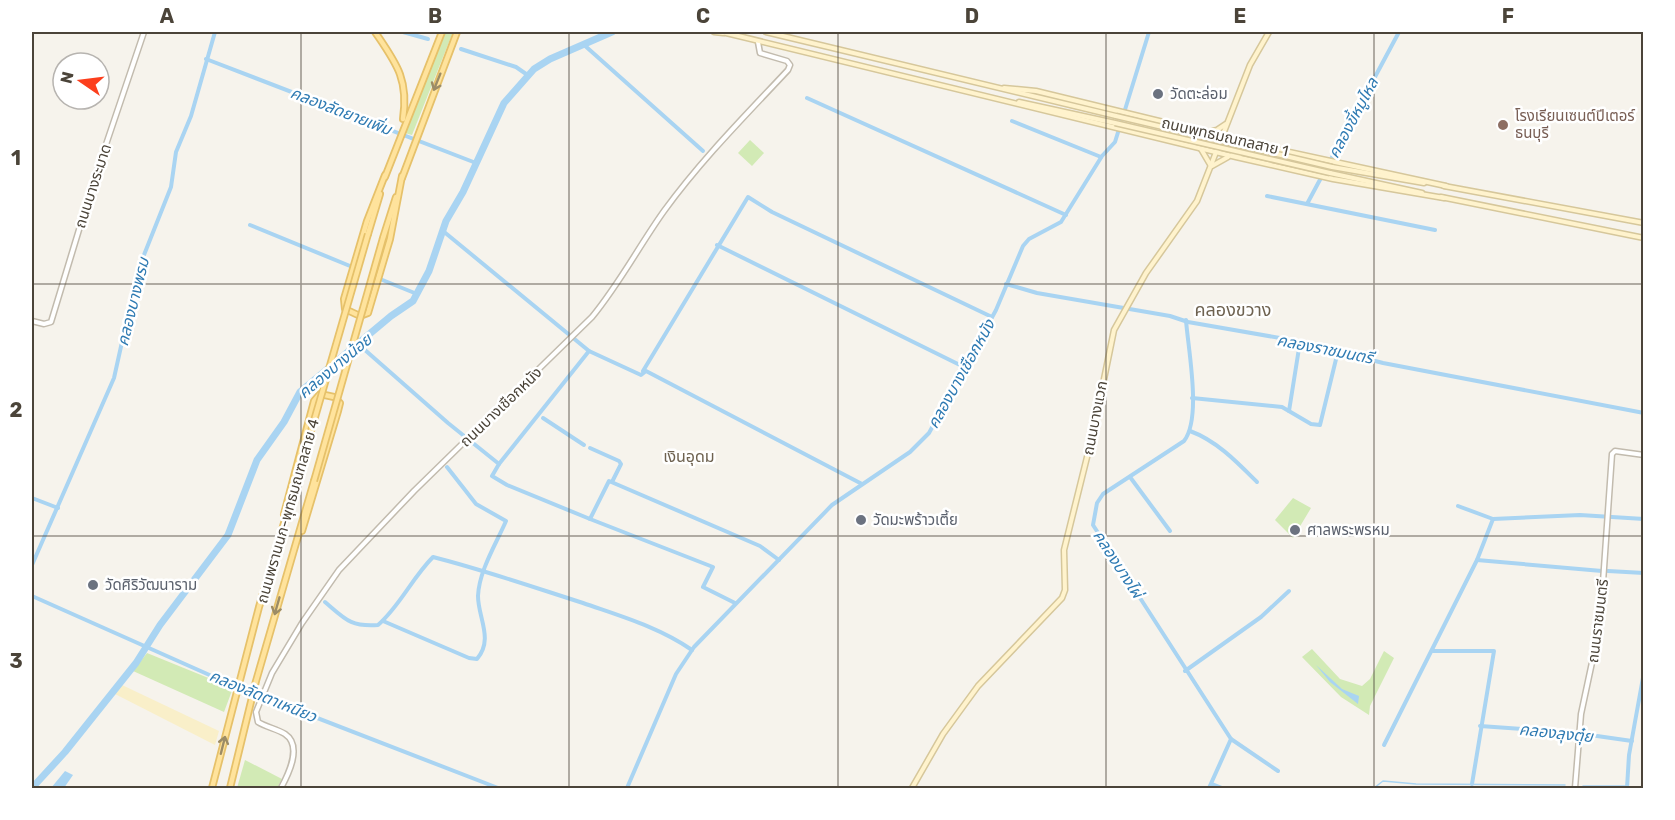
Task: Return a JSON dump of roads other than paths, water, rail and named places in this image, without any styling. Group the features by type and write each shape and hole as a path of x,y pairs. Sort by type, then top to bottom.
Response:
{"main road":[{"path":"375,32 403,76 405,107 402,128"},
{"name":"ถนนพรานนก-พุทธมณฑลสาย 4","path":"212,789 241,676 385,174 442,32"},
{"name":"ถนนพรานนก-พุทธมณฑลสาย 4","path":"230,789 256,681 383,238 411,148 459,32"},
{"name":"ถนนพุทธมณฑลสาย 1","path":"714,32 724,32 1009,101 1330,173 1644,238"},
{"name":"ถนนพุทธมณฑลสาย 1","path":"766,32 1332,167 1644,222"},
{"name":"ถนนบางแวก","path":"912,789 943,734 978,686 1062,598 1065,590 1064,550 1089,448 1111,338 1118,318 1128,300 1195,205 1250,65 1269,32"},
{"name":"ถนนพุทธมณฑลสาย 1","path":"1004,88 1031,90 1254,144 1446,186"},
{"name":"ถนนพุทธมณฑลสาย 1","path":"1009,101 1133,133 1333,179 1444,198"},
{"path":"1207,132 1217,130 1229,121"},
{"path":"1178,125 1200,133 1204,139 1198,144 1180,143"},
{"path":"1248,160 1235,154 1232,148 1237,143 1254,144"},
{"path":"1199,148 1211,167 1223,159 1236,157"},
{"path":"385,174 370,212 344,299 345,309 360,315 368,313 390,239 402,177"},
{"path":"283,527 285,508 314,401 320,394 334,398 340,403 338,411 319,480 294,550"}],"street":[{"name":"ถนนบางระมาด","path":"32,321 44,324 51,322 95,177 144,32"},
{"name":"ถนนบางเชือกหนัง","path":"281,789 290,773 293,746 285,734 258,722 256,712 263,693 302,623 339,570 472,433 566,344 615,289 652,229 697,168 732,126 788,70 790,65 786,61 760,53 758,42"},
{"name":"ถนนราชมนตรี","path":"1575,789 1579,731 1600,629 1613,452 1644,456"}],"water":[{"path":"1316,665 1342,689 1359,696 1358,704 1330,682"},
{"path":"65,771 73,775 64,788 51,788"}],"waterway":[{"name":"คลองบางพรม","path":"32,565 114,378 138,270 171,187 176,152 191,116 215,32"},
{"path":"403,32 428,39"},
{"name":"คลองบางน้อย","path":"32,788 65,752 136,663 160,625 228,535 257,460 284,422 300,392 391,316 413,301 429,271 446,221 463,192 504,103 534,69 550,59 612,32"},
{"name":"คลองบางเชือกหนัง","path":"627,788 676,674 694,647 832,505 910,452 929,433 996,310 1023,246 1029,239 1061,222 1102,156 1115,142 1149,32"},
{"name":"คลองขี้หมูไหล","path":"1307,204 1399,32"},
{"path":"583,44 703,151"},
{"path":"461,49 516,67 529,76"},
{"name":"คลองลัดยายเพิ่ม","path":"206,59 476,163"},
{"path":"807,98 1066,215"},
{"path":"1012,121 1101,157"},
{"path":"1267,196 1435,230"},
{"path":"643,371 748,197 772,212 992,317"},
{"path":"250,225 350,266"},
{"path":"443,231 589,351 641,375 646,371 862,484"},
{"path":"717,245 964,367"},
{"path":"380,279 417,294"},
{"name":"คลองราชมนตรี","path":"1006,284 1037,293 1303,342 1383,363 1644,413"},
{"name":"คลองบางไผ่","path":"1186,320 1193,400 1189,430 1184,441 1103,494 1097,503 1093,525 1231,739 1209,788"},
{"path":"1289,411 1300,342"},
{"path":"357,343 448,423 499,464 492,476 507,485 713,567 703,587 735,603"},
{"path":"499,464 589,351"},
{"path":"1192,398 1282,407 1311,424 1320,425 1338,351"},
{"path":"543,418 584,445"},
{"path":"1190,431 1218,446 1257,482"},
{"path":"590,448 621,464 612,482"},
{"path":"383,621 469,658 477,659 482,651 485,636 478,596 479,587 485,567 506,521 476,504 447,467"},
{"path":"1130,477 1170,531"},
{"path":"590,519 609,481 760,546 779,560"},
{"path":"32,498 58,508"},
{"path":"1458,506 1493,519 1580,515 1644,519"},
{"path":"1384,745 1477,560 1493,519"},
{"path":"325,602 348,621 361,625 378,625 433,557 583,603 653,628 692,650"},
{"path":"1477,560 1602,571"},
{"path":"1608,571 1644,573"},
{"path":"1185,671 1261,617 1289,591"},
{"name":"คลองลัดตาเหนียว","path":"32,596 232,685 498,788"},
{"path":"1433,651 1494,651 1472,784"},
{"path":"1627,788 1629,755 1644,672"},
{"name":"คลองลุงตุ๋ย","path":"1480,726 1576,733 1632,741"},
{"path":"1231,739 1278,771"},
{"path":"1374,788 1383,781 1416,784 1565,785"},
{"path":"1212,784 1222,788"},
{"path":"1583,786 1627,786"}],"place":[{"name":"วัดตะล่อม","path":"1158,94"},
{"name":"โรงเรียนเซนต์ปีเตอร์ ธนบุรี","path":"1503,125"},
{"name":"วัดมะพร้าวเตี้ย","path":"861,520"},
{"name":"ศาลพระพรหม","path":"1295,530"},
{"name":"วัดศิริวัฒนาราม","path":"93,585"}],"district":[{"name":"คลองขวาง","path":"1233,310"},
{"name":"เงินอุดม","path":"689,456"}]}
